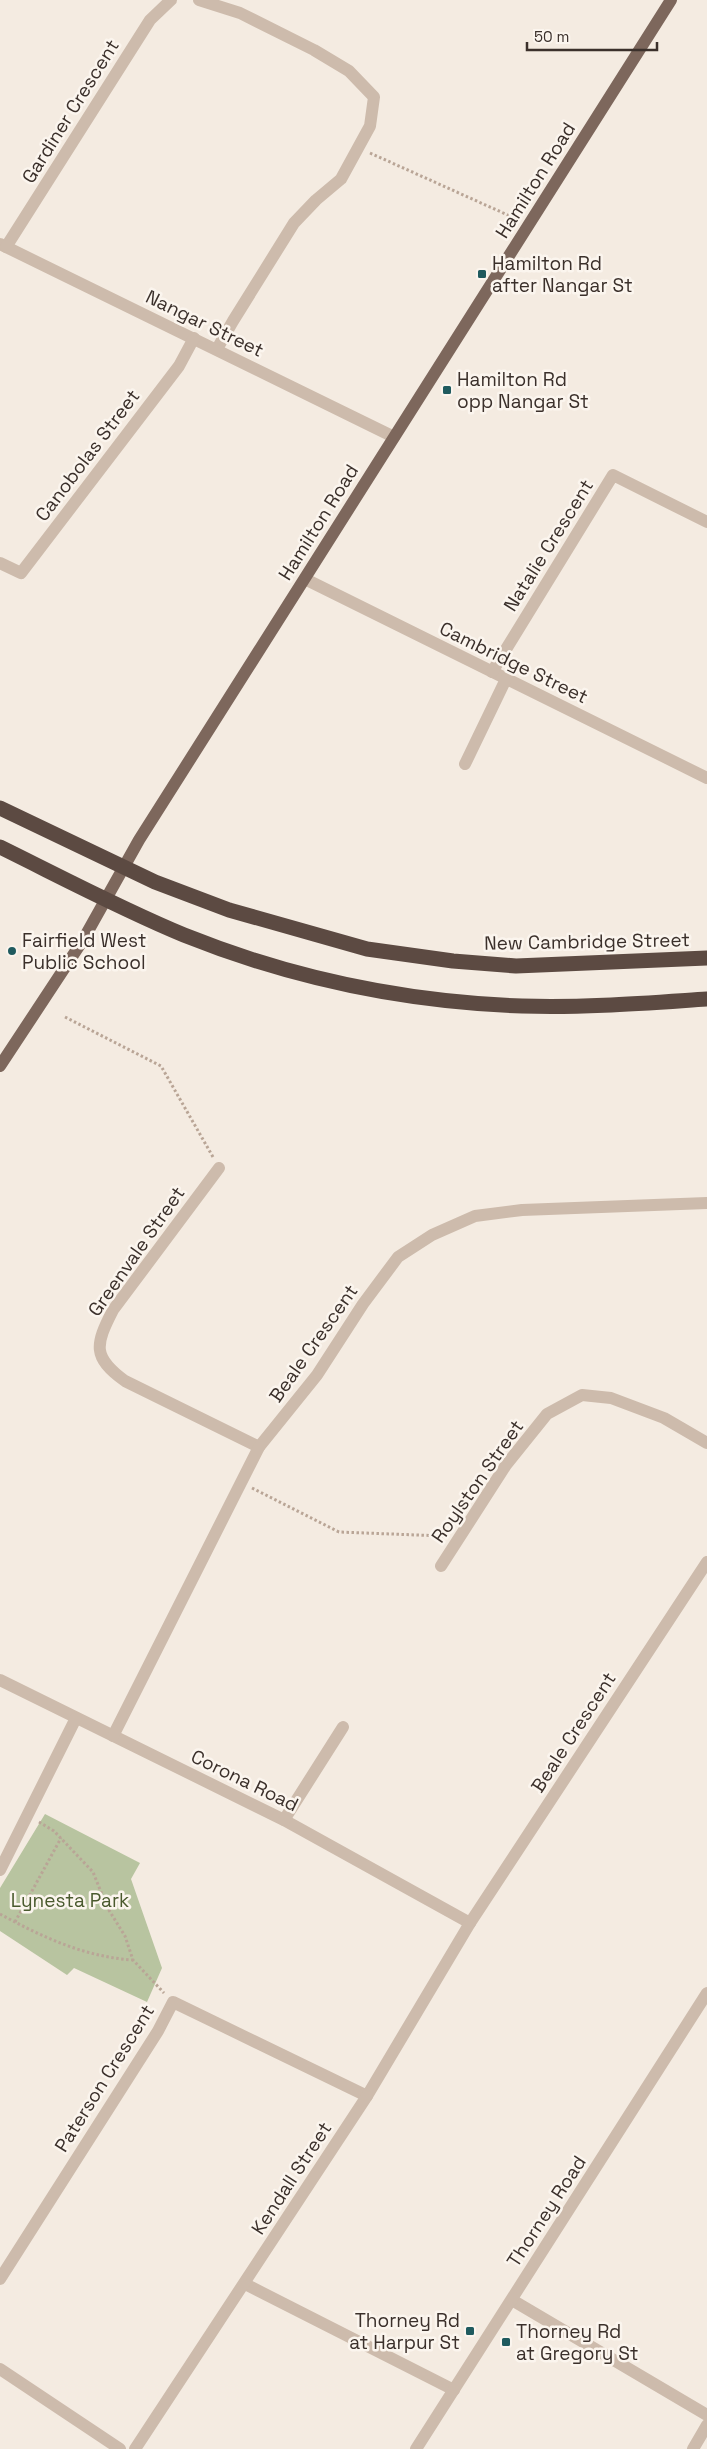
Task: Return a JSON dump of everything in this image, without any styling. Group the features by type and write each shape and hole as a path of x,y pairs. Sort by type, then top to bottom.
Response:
{"highway":[{"name":"New Cambridge Street","path":"0,808 154,882 229,910 329,939 392,954 516,966 707,958"},
{"path":"0,847 106,900 219,948 367,989 452,1001 524,1006 651,1003 707,999"}],"main road":[{"name":"Hamilton Road","path":"0,1066 83,940 124,867 394,436 672,0"}],"street":[{"name":"Gardiner Crescent","path":"3,246 150,20 171,0"},
{"path":"199,0 240,14 314,50 349,71 374,97 370,126 341,179 316,200 294,224 232,321 217,349"},
{"name":"Nangar Street","path":"3,246 394,436"},
{"name":"Canobolas Street","path":"0,563 21,573 179,366 194,338"},
{"name":"Natalie Crescent","path":"492,672 613,475 707,522"},
{"name":"Cambridge Street","path":"305,579 707,778"},
{"path":"465,764 506,679"},
{"name":"Greenvale Street","path":"219,1168 113,1310 102,1331 100,1350 107,1367 125,1381 259,1447"},
{"name":"Beale Crescent","path":"114,1736 259,1447 317,1375 363,1304 398,1257 432,1235 475,1216 522,1210 707,1203"},
{"name":"Roylston Street","path":"441,1566 506,1465 547,1414 582,1395 611,1398 664,1418 707,1443"},
{"name":"Beale Crescent","path":"470,1923 706,1565"},
{"name":"Corona Road","path":"0,1680 284,1820 470,1923"},
{"path":"0,1870 76,1718"},
{"path":"284,1820 343,1727"},
{"name":"Kendall Street","path":"135,2449 367,2096 470,1923"},
{"name":"Thorney Road","path":"416,2449 707,1993"},
{"name":"Paterson Crescent","path":"0,2279 158,2031 173,2002 367,2096"},
{"path":"245,2284 454,2390"},
{"path":"512,2300 707,2416"},
{"path":"0,2369 120,2449"},
{"path":"693,2449 707,2425"}],"path":[{"path":"358,148 510,216"},
{"path":"65,1017 161,1066 219,1168"},
{"path":"241,1482 339,1532 460,1537"},
{"path":"28,1815 62,1838 93,1872 107,1906 124,1936 133,1960 173,2002"},
{"path":"15,1922 62,1838"},
{"path":"0,1914 41,1937 113,1958 133,1960"}],"green space":[{"name":"Lynesta Park","path":"45,1814 140,1863 131,1879 162,1968 147,2002 74,1968 67,1975 0,1931 0,1888"}],"place":[{"name":"Hamilton Rd after Nangar St","path":"482,274"},
{"name":"Hamilton Rd opp Nangar St","path":"447,390"},
{"name":"Fairfield West Public School","path":"12,951"},
{"name":"Thorney Rd at Harpur St","path":"470,2331"},
{"name":"Thorney Rd at Gregory St","path":"506,2342"}]}
